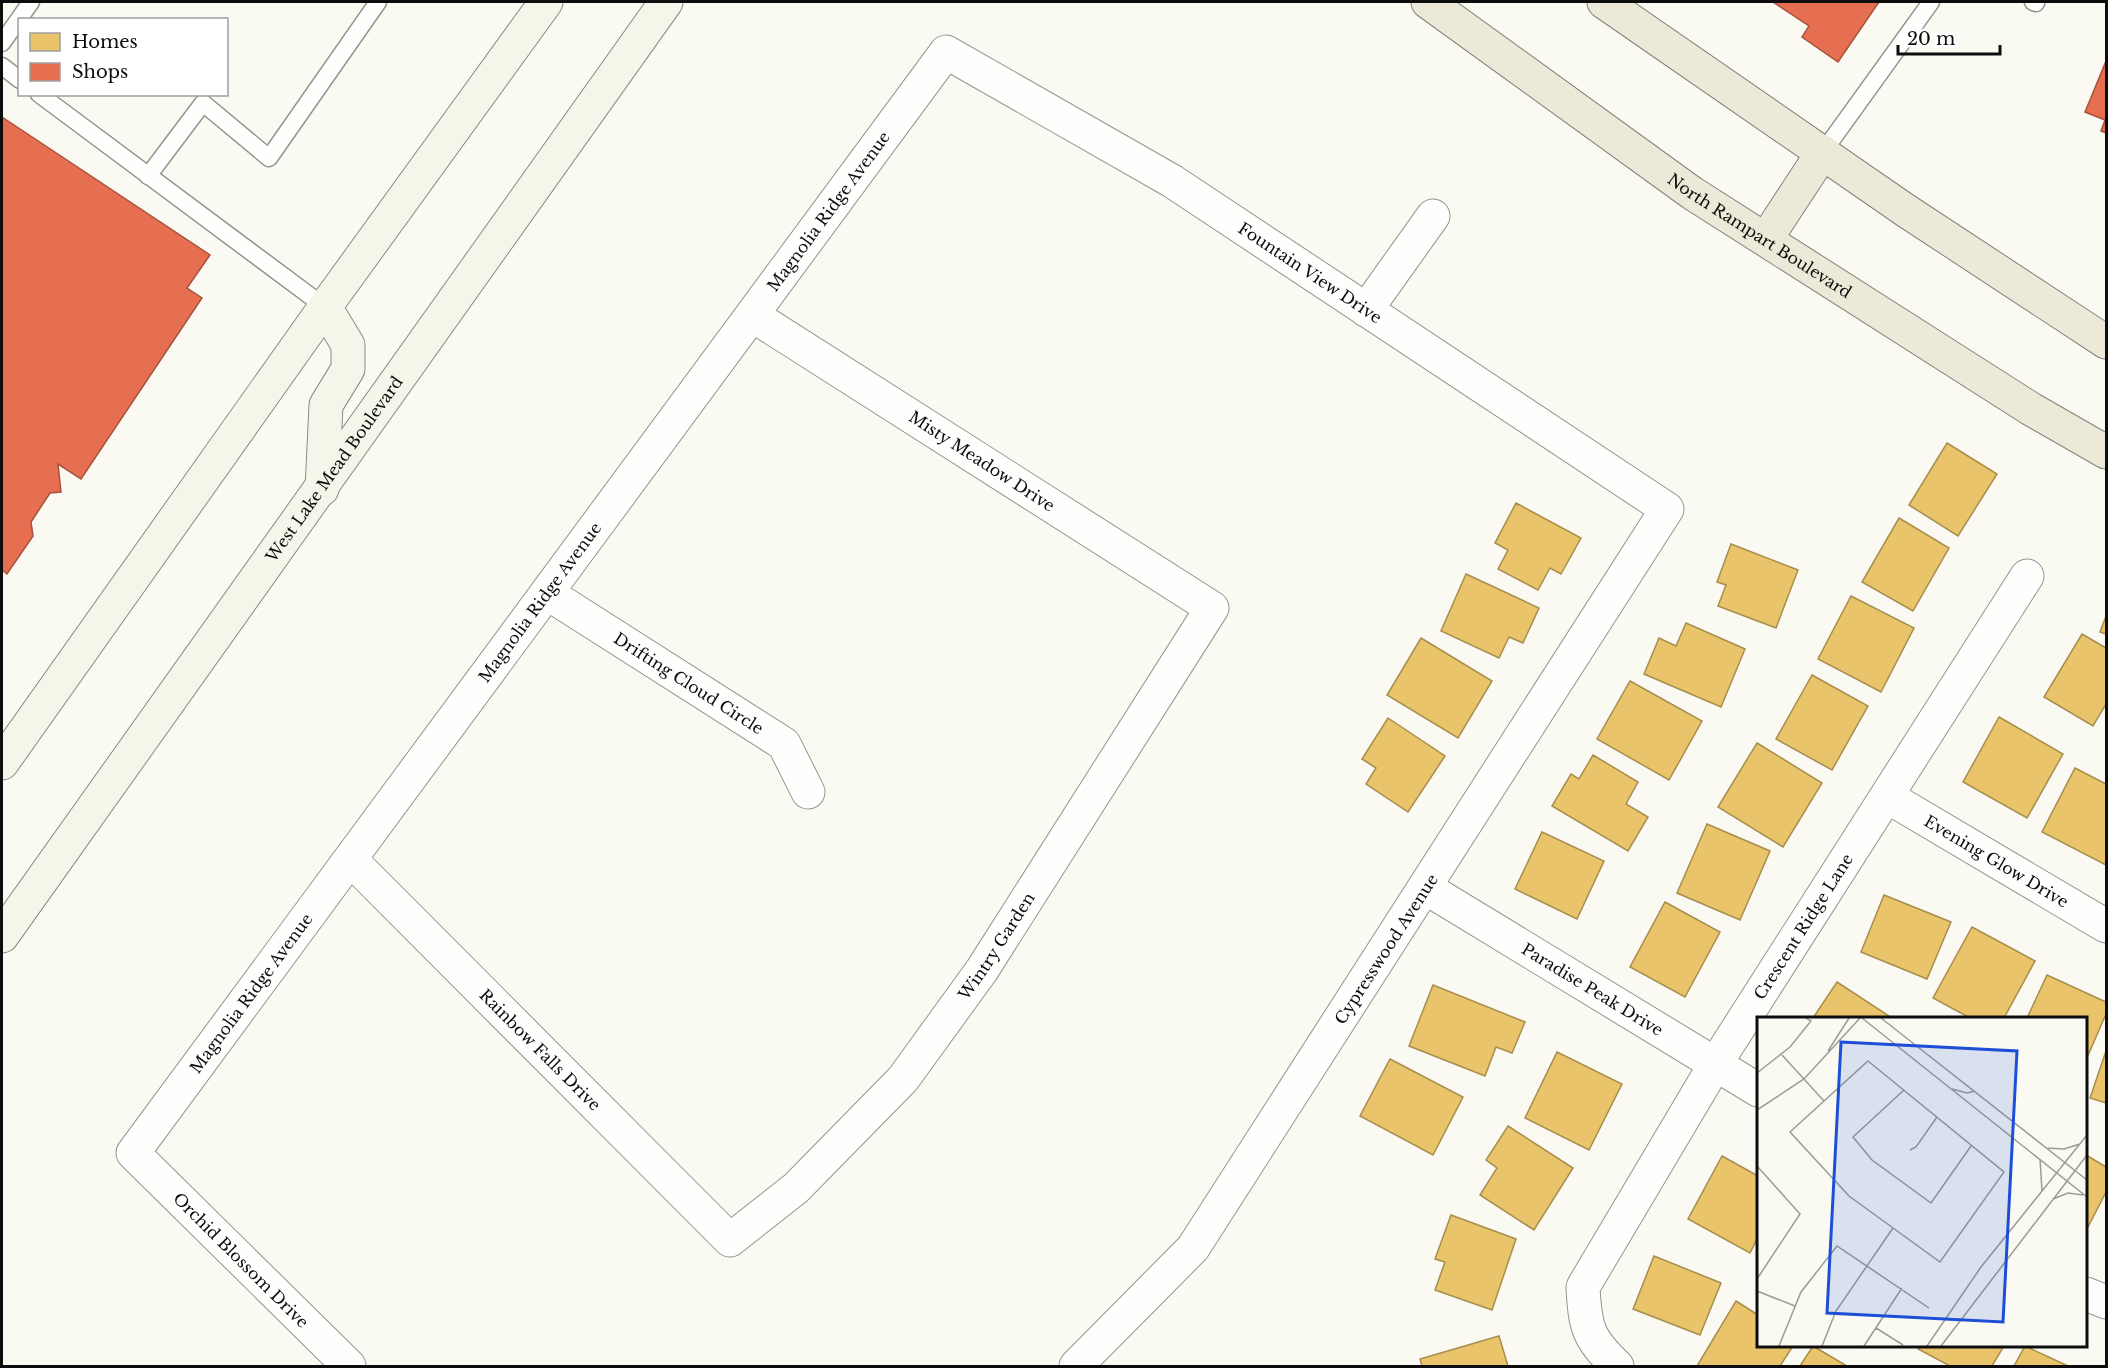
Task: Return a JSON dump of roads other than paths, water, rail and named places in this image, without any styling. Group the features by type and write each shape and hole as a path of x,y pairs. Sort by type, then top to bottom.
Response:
{"main road":[{"path":"4,752 546,2"},
{"name":"West Lake Mead Boulevard","path":"2,936 666,2"},
{"name":"North Rampart Boulevard","path":"1428,2 1692,193 2031,409 2106,452"},
{"path":"1604,2 1905,210 2106,342"},
{"path":"1766,239 1822,152"},
{"path":"321,489 326,405 348,369 348,345 324,307"}],"street":[{"name":"Fountain View Drive","path":"946,52 1172,181 1667,509"},
{"name":"Magnolia Ridge Avenue","path":"134,1153 946,52"},
{"path":"1366,310 1433,216"},
{"name":"Misty Meadow Drive","path":"752,315 1212,608"},
{"name":"Cypresswood Avenue","path":"1076,1366 1193,1248 1667,509"},
{"name":"Crescent Ridge Lane","path":"1617,1366 1596,1346 1584,1318 1583,1287 1716,1063 2027,576"},
{"name":"Drifting Cloud Circle","path":"547,593 784,744 808,792"},
{"name":"Wintry Garden","path":"730,1240 796,1188 903,1079 982,970 1212,608"},
{"name":"Evening Glow Drive","path":"1888,797 2106,926"},
{"name":"Rainbow Falls Drive","path":"351,860 730,1240"},
{"name":"Paradise Peak Drive","path":"1426,888 1757,1089"},
{"name":"Orchid Blossom Drive","path":"134,1153 349,1366"},
{"path":"2087,1295 2106,1302"}],"lane":[{"path":"19,18 30,2"},
{"path":"148,176 203,103 269,158 378,2"},
{"path":"1822,152 1932,2"},
{"path":"2,43 18,20"},
{"path":"2,66 18,78"},
{"path":"42,96 324,307"}]}
